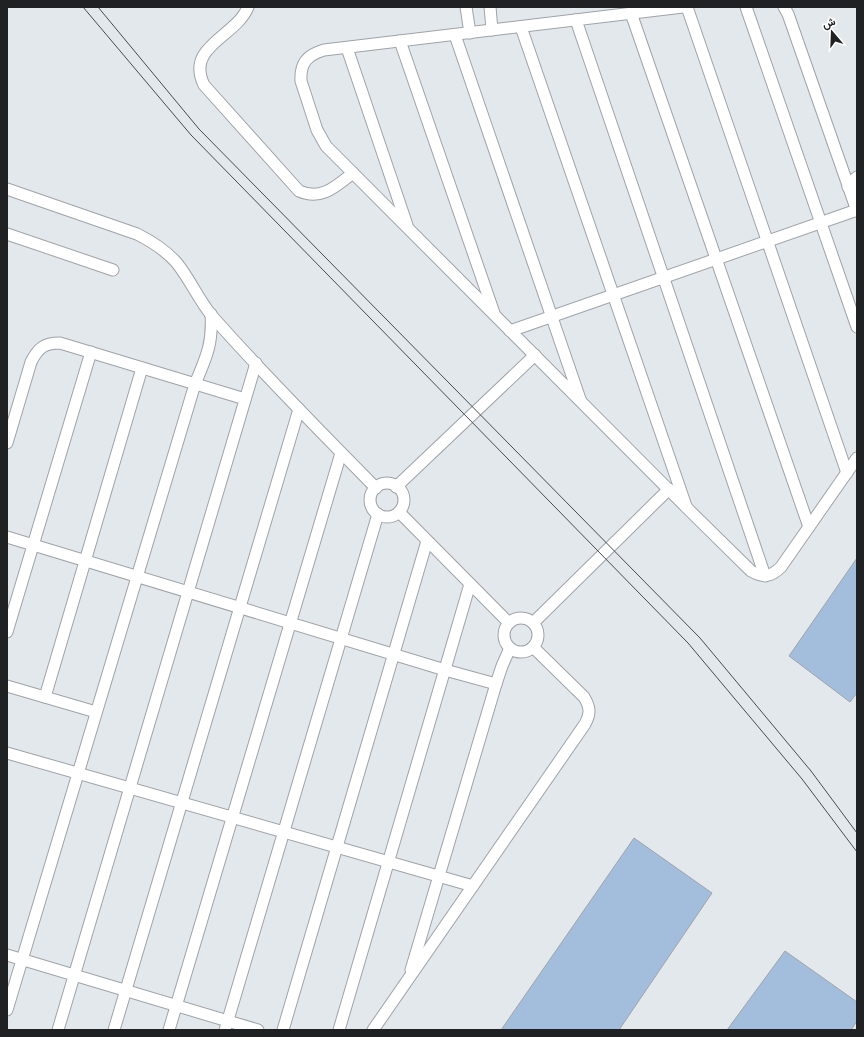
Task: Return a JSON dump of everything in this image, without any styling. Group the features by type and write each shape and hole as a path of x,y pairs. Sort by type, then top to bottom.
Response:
{"lane":[{"path":"248,7 239,22 207,49 203,55 200,62 200,70 204,85 299,191 312,195 321,194 329,191 353,173"},
{"path":"466,7 470,33"},
{"path":"490,7 492,30"},
{"path":"683,7 324,50 309,57 303,64 301,81 320,135 326,146 751,571 758,575 765,576 777,572 857,458"},
{"path":"687,7 847,473"},
{"path":"746,7 857,327"},
{"path":"784,7 788,14 853,187"},
{"path":"631,13 809,528"},
{"path":"576,20 765,576"},
{"path":"521,27 687,508"},
{"path":"455,35 581,402"},
{"path":"400,41 495,316"},
{"path":"346,48 408,228"},
{"path":"510,331 820,222 857,211 851,182 857,177"},
{"path":"7,189 137,234 164,250 176,262 196,295 210,314 376,488"},
{"path":"7,234 113,270"},
{"path":"7,1010 195,384 210,346 212,328 210,314"},
{"path":"7,443 31,362 35,354 42,347 51,343 60,343 91,352 245,400"},
{"path":"7,632 91,352"},
{"path":"396,487 534,355"},
{"path":"58,1030 256,363"},
{"path":"44,697 142,368"},
{"path":"114,1030 299,409"},
{"path":"169,1030 341,453"},
{"path":"382,484 389,484 396,487 402,492 404,499 403,506 399,512 392,516 385,517 378,514 373,509 370,502 371,494 382,484"},
{"path":"533,623 669,489"},
{"path":"399,512 509,623"},
{"path":"227,1026 378,514"},
{"path":"7,537 445,670 496,684"},
{"path":"284,1030 428,541"},
{"path":"339,1030 470,584"},
{"path":"521,618 528,619 533,623 537,628 538,635 533,647 526,651 519,651 510,648 506,643 504,636 505,629 509,623 515,619 521,618"},
{"path":"373,1030 589,718 590,710 584,697 533,647"},
{"path":"408,981 496,684 510,648"},
{"path":"7,686 96,712"},
{"path":"7,753 473,886"},
{"path":"7,955 176,1006 227,1026 258,1030"}],"building":[{"path":"857,558 857,693 850,702 789,656"},
{"path":"634,838 712,893 619,1030 501,1030"},
{"path":"785,951 857,1002 857,1021 851,1030 727,1030"}],"tram line":[{"path":"83,7 191,135 688,643 802,779 857,852"},
{"path":"98,7 199,129 700,638 811,771 857,833"}]}
